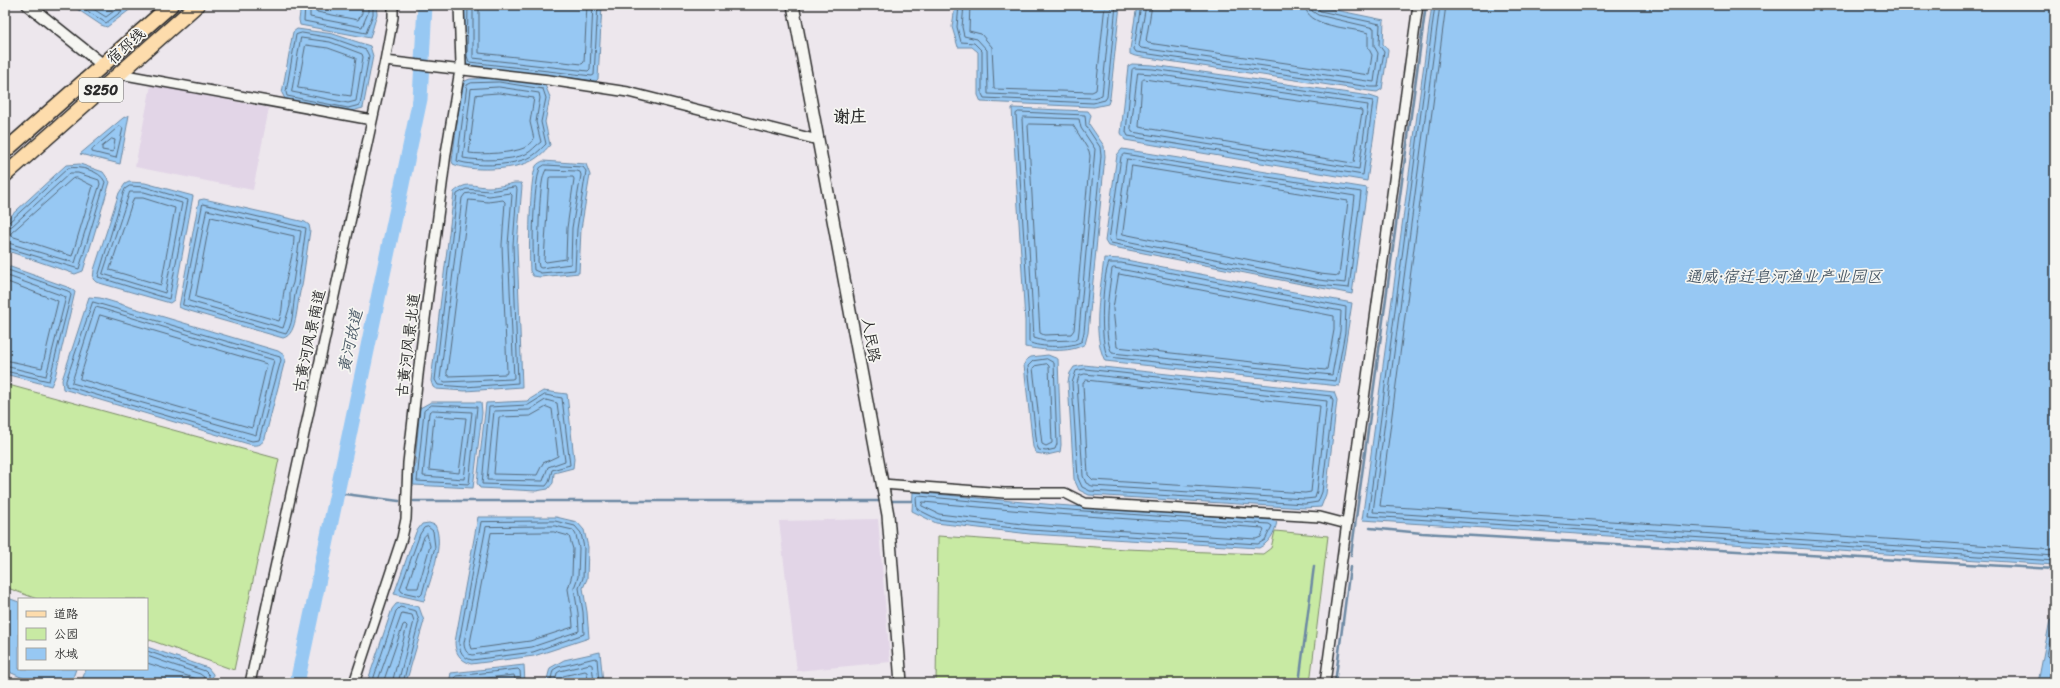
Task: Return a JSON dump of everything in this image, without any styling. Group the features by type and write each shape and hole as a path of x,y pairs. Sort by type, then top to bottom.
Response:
{"main road":[{"name":"宿邳线","path":"5,151 171,5"},
{"name":"宿邳线","path":"5,175 197,5"}],"street":[{"path":"28,5 102,66"},
{"name":"古黄河风景南道","path":"250,683 372,120 388,61 393,5"},
{"name":"古黄河风景北道","path":"354,683 402,538 406,519 408,463 456,69 459,5"},
{"name":"人民路","path":"793,5 885,501 901,683"},
{"path":"1325,683 1418,5"},
{"path":"388,61 549,80 628,92 818,140"},
{"path":"120,74 372,120"},
{"path":"882,484 1004,493 1065,493 1085,503 1320,517 1347,524"}],"shaded area":[{"path":"151,85 269,108 253,190 135,167"},
{"path":"878,519 890,662 797,671 779,521"}],"green space":[{"path":"5,384 279,459 234,670 148,639 148,598 34,598 5,587"},
{"path":"1275,531 1328,536 1310,683 936,683 938,536 1125,549 1263,554 1271,548"}],"water":[{"path":"71,5 136,5 107,27 101,25"},
{"path":"301,5 376,5 377,14 370,38 300,25 299,20"},
{"path":"464,5 602,5 598,79 596,81 467,66 463,63"},
{"path":"962,5 1002,7 1004,5 1120,5 1110,98 1108,104 1094,107 981,102 978,95 978,52 972,47 958,47 952,27 955,7"},
{"path":"1137,5 1311,5 1384,20 1383,44 1388,50 1382,89 1377,92 1369,91 1135,56 1130,54 1130,49"},
{"name":"通威·宿迁皂河渔业产业园区","path":"1432,5 2055,5 2055,565 1362,520"},
{"path":"297,29 333,34 370,46 373,56 363,108 348,112 286,101 282,93 293,32"},
{"path":"1132,64 1153,65 1370,96 1379,99 1367,181 1125,140 1121,133 1128,66"},
{"path":"500,78 545,85 550,97 545,122 550,145 535,159 522,165 512,167 480,169 460,167 453,164 452,161 461,92 465,81 470,79"},
{"path":"1012,108 1088,111 1091,115 1089,124 1104,146 1105,156 1088,333 1085,344 1079,347 1056,350 1025,347 1025,321"},
{"path":"129,115 120,164 80,154 123,118"},
{"path":"1122,149 1367,188 1352,294 1108,246 1105,241 1117,155"},
{"path":"543,161 586,164 590,175 581,229 579,273 540,277 533,276 530,271 532,186 536,166"},
{"path":"80,164 103,172 110,182 83,271 75,274 5,250 5,221 66,165"},
{"path":"129,182 145,183 193,196 174,300 170,303 96,282 93,279 94,270 119,193 125,184"},
{"path":"521,183 522,186 517,245 522,387 465,391 436,389 433,387 431,381 454,192 467,185 492,187"},
{"path":"204,199 305,222 309,225 310,230 302,286 296,315 292,330 283,338 179,307 199,200"},
{"path":"1104,258 1121,259 1352,303 1339,386 1105,361 1101,350 1098,324 1099,296"},
{"path":"5,265 70,288 75,292 55,377 51,386 5,374"},
{"path":"89,297 100,298 278,351 284,355 285,360 263,442 258,445 252,445 63,389 62,380"},
{"path":"1048,355 1058,359 1061,445 1060,452 1047,455 1036,453 1033,447 1024,365 1026,360 1031,357"},
{"path":"1084,365 1334,392 1337,400 1326,494 1321,507 1305,508 1089,495 1079,490 1074,479 1068,382 1070,373 1074,367"},
{"path":"543,391 567,394 574,459 573,468 554,473 553,483 548,489 536,491 480,488 477,483 486,403 527,401"},
{"path":"431,402 481,402 482,413 473,488 413,485 420,408"},
{"path":"913,492 1056,505 1270,520 1277,522 1271,537 1259,548 1030,534 936,523 912,511"},
{"path":"478,517 556,517 577,522 584,530 588,547 587,579 583,588 589,638 534,656 471,664 459,656 456,650 455,642"},
{"path":"429,523 435,525 438,533 438,542 436,562 424,601 394,594 416,532 422,524"},
{"path":"5,597 18,602 18,670 76,670 71,683 34,683 5,670"},
{"path":"400,603 419,607 424,621 406,683 367,683 392,609 396,604"},
{"path":"2050,620 2055,621 2055,648 2049,683 2038,683"},
{"path":"148,647 208,668 213,674 212,683 81,683 86,670 148,670"},
{"path":"600,652 603,683 546,683 550,668 564,660"},
{"path":"524,665 525,683 449,683 451,673"}],"waterway":[{"name":"黄河故道","path":"297,683 420,99 425,5"},
{"path":"1351,555 1426,5"},
{"path":"337,493 399,501"},
{"path":"414,501 883,501"},
{"path":"888,501 912,501"},
{"path":"1370,528 1422,533 2055,569"},
{"path":"1299,683 1314,566"},
{"path":"1335,683 1350,567"}],"district":[{"name":"谢庄","path":"850,116"}]}
